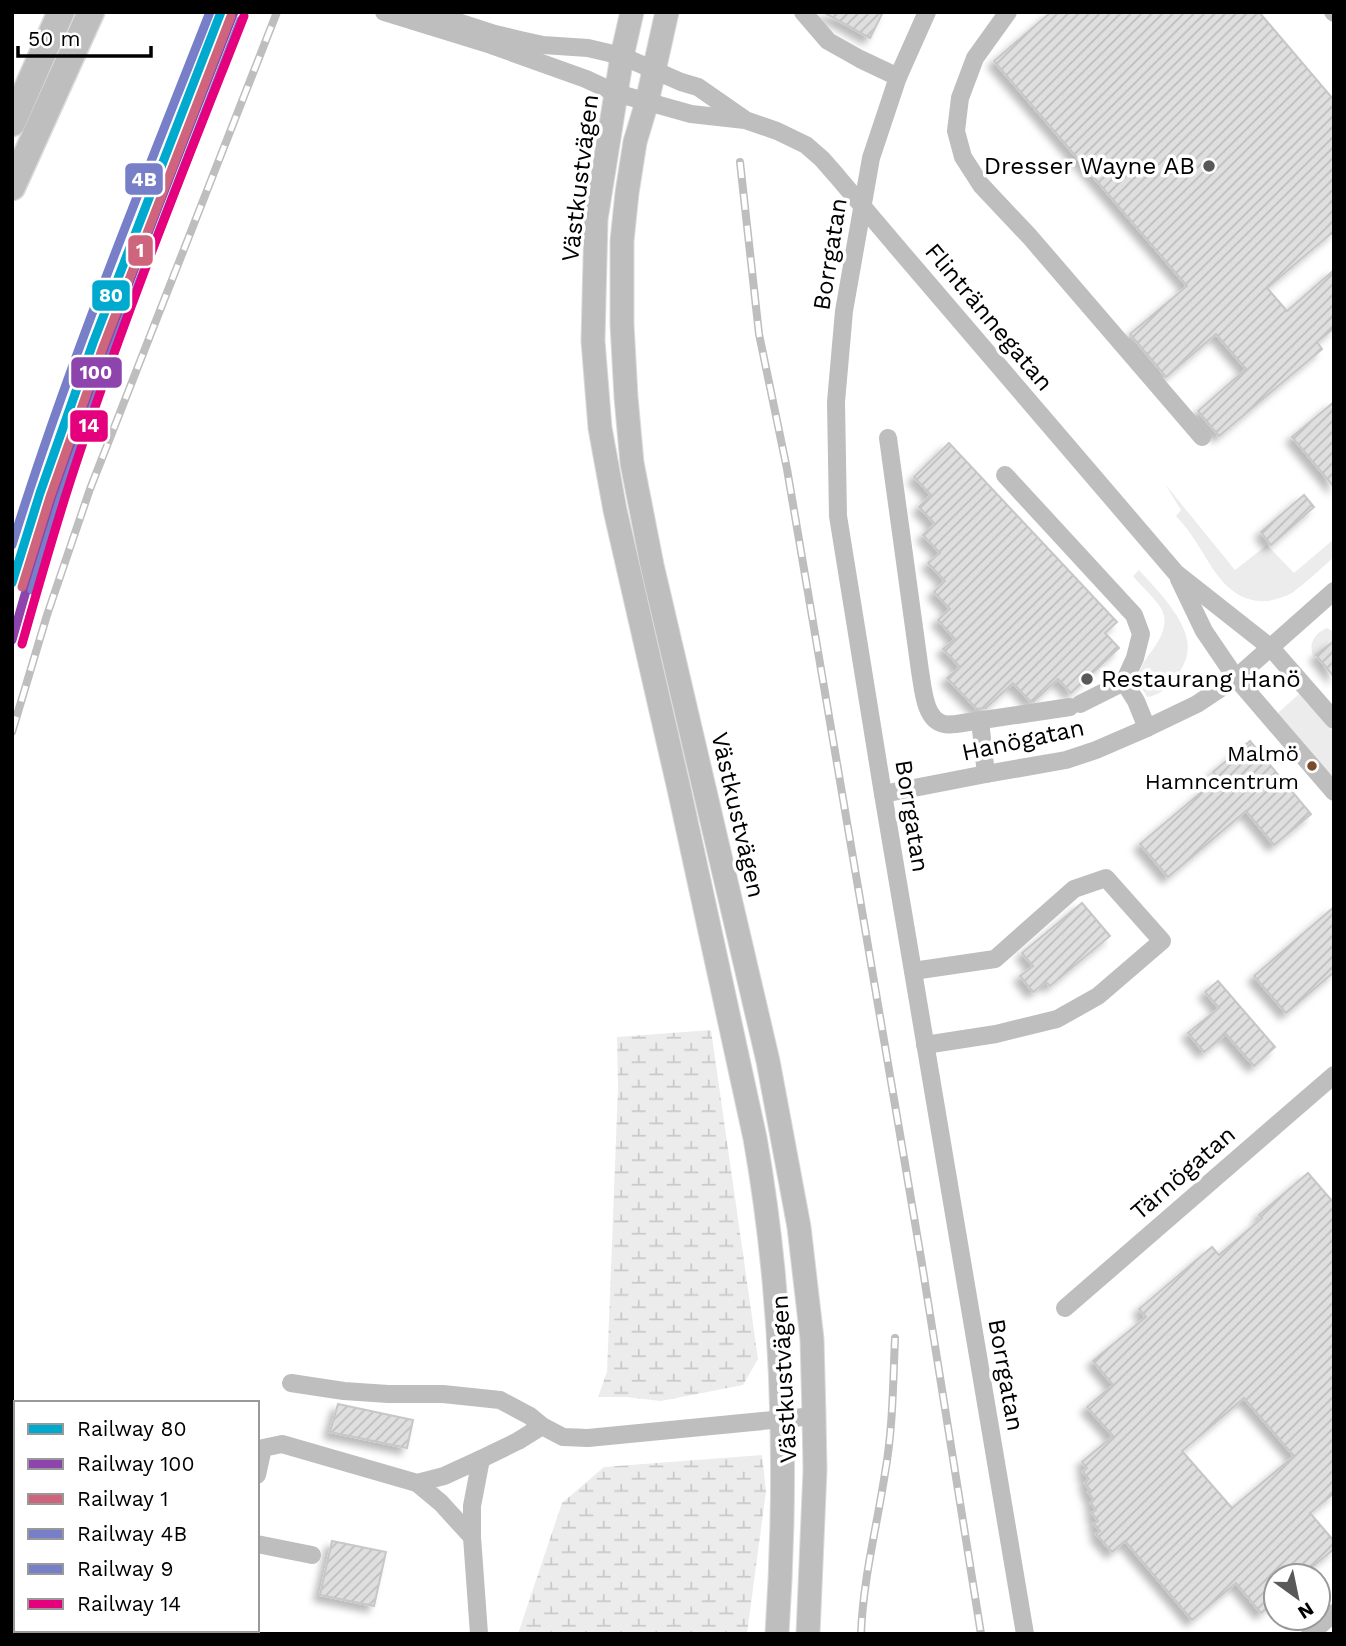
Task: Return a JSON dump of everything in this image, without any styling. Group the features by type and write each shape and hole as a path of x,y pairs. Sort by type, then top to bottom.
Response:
{"highway":[{"path":"12,122 61,12"},
{"path":"12,187 90,12"}],"main road":[{"name":"Västkustvägen","path":"632,12 622,56 596,219 593,341 600,428 615,510 679,789 765,1195 775,1283 783,1419 782,1561 777,1634"},
{"name":"Västkustvägen","path":"667,12 635,142 622,242 622,324 626,397 632,463 652,565 768,1061 799,1227 812,1339 814,1416 815,1484 808,1634"}],"street":[{"path":"384,12 491,45 540,53"},
{"path":"426,12 495,34 540,53"},
{"path":"803,12 828,41 898,77"},
{"name":"Borrgatan","path":"927,12 898,77 870,158 844,312 836,402 838,516 1025,1634"},
{"path":"1008,12 975,58 960,99 956,131 963,156 981,185 1030,237 1202,437"},
{"name":"Flintrännegatan","path":"540,53 588,48 622,56 698,87 745,120"},
{"name":"Flintrännegatan","path":"540,53 616,93 691,114 745,120 778,131 806,145 836,175 1176,573 1271,648 1334,720"},
{"path":"888,439 926,704 933,717 943,724 980,721 1075,705 1108,691 1124,682 1142,634 1134,615 1005,475"},
{"name":"Flintrännegatan","path":"1176,573 1205,631 1236,678 1334,792"},
{"name":"Hanögatan","path":"883,794 1066,760 1096,750 1197,704 1236,678 1334,591"},
{"path":"1124,682 1147,727"},
{"path":"980,721 986,774"},
{"path":"913,971 995,959 1073,889 1106,878 1162,941 1098,996 1056,1018 996,1034 925,1045"},
{"name":"Tärnögatan","path":"1065,1308 1334,1075"},
{"path":"291,1383 344,1391 443,1394 500,1400 563,1437 588,1438 814,1416"},
{"path":"417,1483 444,1476 481,1460 542,1426"},
{"path":"259,1466 263,1448 282,1444 417,1483 441,1503 472,1537"},
{"path":"479,1634 472,1506 481,1460"},
{"path":"259,1544 312,1555"},
{"path":"1310,1634 1334,1613"}],"green space":[{"path":"1165,484 1235,570 1267,545 1294,573 1334,539 1334,557 1286,596 1267,601 1240,596 1220,579 1176,516 1181,510"},
{"path":"1139,570 1180,621 1188,644 1186,658 1176,676 1162,691 1147,697 1139,682 1139,674 1159,640 1164,621 1160,606 1133,576"},
{"path":"1327,628 1334,632 1334,641 1314,657 1311,648 1313,639"},
{"path":"1299,694 1334,733 1334,779 1278,713"},
{"path":"711,1030 758,1359 743,1385 661,1401 598,1397 607,1372 618,1088 617,1037"},
{"path":"762,1455 766,1491 747,1634 518,1634 562,1503 604,1467"}],"building":[{"path":"823,12 883,12 870,38"},
{"name":"Dresser Wayne AB","path":"1051,12 1259,12 1334,100 1334,231 1267,288 1287,311 1334,270 1334,328 1317,342 1322,349 1219,436 1198,411 1246,369 1216,334 1166,377 1130,334 1187,286 994,61"},
{"path":"1334,402 1334,487 1292,437"},
{"path":"949,443 1117,622 1105,633 1119,648 1071,693 1058,679 1034,701 1030,701 1013,683 986,708 977,709 947,678 960,667 943,649 955,639 938,620 950,609 934,592 945,581 928,563 940,553 923,535 935,524 919,507 931,495 914,477"},
{"path":"1304,495 1314,507 1271,545 1261,532"},
{"path":"1334,641 1334,677 1316,655"},
{"path":"1250,741 1311,814 1274,845 1246,811 1168,877 1140,844 1218,778 1213,772"},
{"path":"1082,903 1110,936 1050,986 1046,982 1033,992 1020,976 1033,966 1022,953"},
{"path":"1334,907 1334,972 1286,1013 1254,976"},
{"path":"1218,981 1275,1047 1254,1066 1226,1034 1204,1052 1188,1033 1219,1008 1205,992"},
{"path":"1308,1173 1334,1203 1334,1493 1310,1513 1334,1541 1334,1549 1318,1562 1262,1562 1261,1613 1236,1583 1192,1620 1125,1541 1112,1552 1096,1534 1100,1531 1094,1524 1098,1521 1092,1513 1096,1510 1085,1483 1089,1479 1083,1472 1087,1468 1082,1462 1113,1436 1087,1407 1113,1385 1093,1361 1146,1317 1139,1309 1212,1247 1219,1255 1262,1218 1259,1215","holes":["1244,1398 1294,1456 1232,1508 1182,1451"]},
{"path":"338,1404 413,1420 407,1448 330,1432"},
{"path":"332,1541 386,1552 374,1606 320,1595"}],"railway":[{"path":"12,732 47,615 90,489 277,12"},
{"path":"740,162 759,334 787,469 921,1258 981,1634"},
{"path":"861,1634 867,1573 890,1439 895,1338"}],"rail line":[{"name":"4B","path":"12,545 81,343 210,12"},
{"name":"80","path":"12,583 40,493 93,343 221,12"},
{"name":"100","path":"12,640 53,502 99,363 234,12"},
{"name":"1","path":"22,587 50,497 103,347 231,16"},
{"name":"14","path":"22,644 63,505 109,366 244,16"},
{"name":"9","path":"32,590 60,500 113,350 241,20"}],"place":[{"name":"Dresser Wayne AB","path":"1209,166"},
{"name":"Restaurang Hanö","path":"1087,679"},
{"name":"Malmö Hamncentrum","path":"1312,766"}]}
